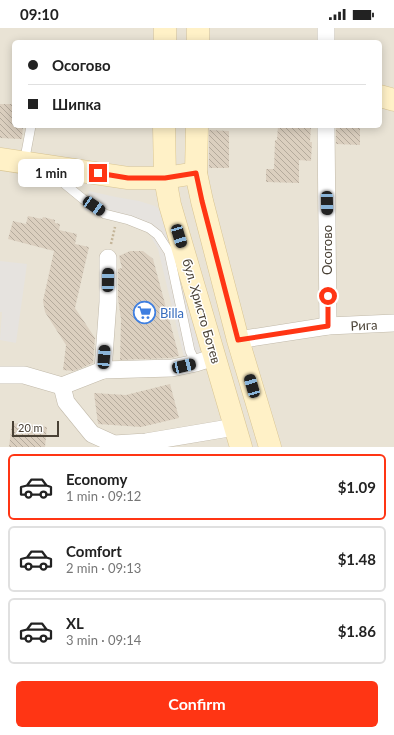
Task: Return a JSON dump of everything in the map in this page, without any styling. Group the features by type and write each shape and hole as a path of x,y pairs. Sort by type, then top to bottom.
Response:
{"main road":[{"path":"165,28 165,40"},
{"path":"198,28 198,40"},
{"path":"382,97 394,100"},
{"name":"бул. Христо Ботев","path":"164,128 165,178 206,360 238,437"},
{"name":"бул. Христо Ботев","path":"197,128 196,173 202,201 238,340 270,447"},
{"path":"0,159 128,178 165,178 196,173"}],"street":[{"path":"326,28 326,40"},
{"name":"Осогово","path":"326,128 328,326"},
{"path":"103,370 108,302 108,258"},
{"name":"Рига","path":"238,340 328,326 394,323"},
{"path":"0,375 24,375 62,386 103,370 172,368 206,360"},
{"path":"62,386 66,402 92,434 114,444 238,437"}],"lane":[{"path":"30,128 31,164 55,175 105,214 149,228 158,235 169,252 190,351 206,360"}],"path":[{"path":"108,258 117,217"}],"shaded area":[{"path":"0,28 394,28 394,447 0,447"},
{"path":"89,191 139,201 155,206 166,215 171,230 201,356 185,361 158,249 150,235 140,226 84,210"},
{"path":"0,261 27,264 16,343 0,340 2,312 0,312"}],"building":[{"path":"0,104 12,104 12,128 23,128 22,139 0,138"},
{"path":"278,128 311,128 311,161 299,160 299,183 266,182 266,169 274,169 275,140 277,140"},
{"path":"336,128 360,128 360,145 336,144"},
{"path":"209,130 229,131 229,168 209,168"},
{"path":"28,216 42,219 43,217 55,220 55,223 60,224 59,230 77,234 75,244 89,247 75,308 95,338 93,363 74,371 63,370 66,345 45,312 43,301 54,251 8,239 13,221 26,224"},
{"name":"Billa","path":"130,251 143,251 153,259 179,356 171,358 120,360 121,319 118,298 118,269 122,268 119,256"},
{"path":"170,384 179,418 141,427 98,424 94,393 126,395"},
{"path":"12,423 47,427 45,447 9,447"}],"place":[{"name":"Billa","path":"144,313"}],"route":[{"path":"98,173 128,178 165,178 196,173 238,340 328,326 328,296"}]}
